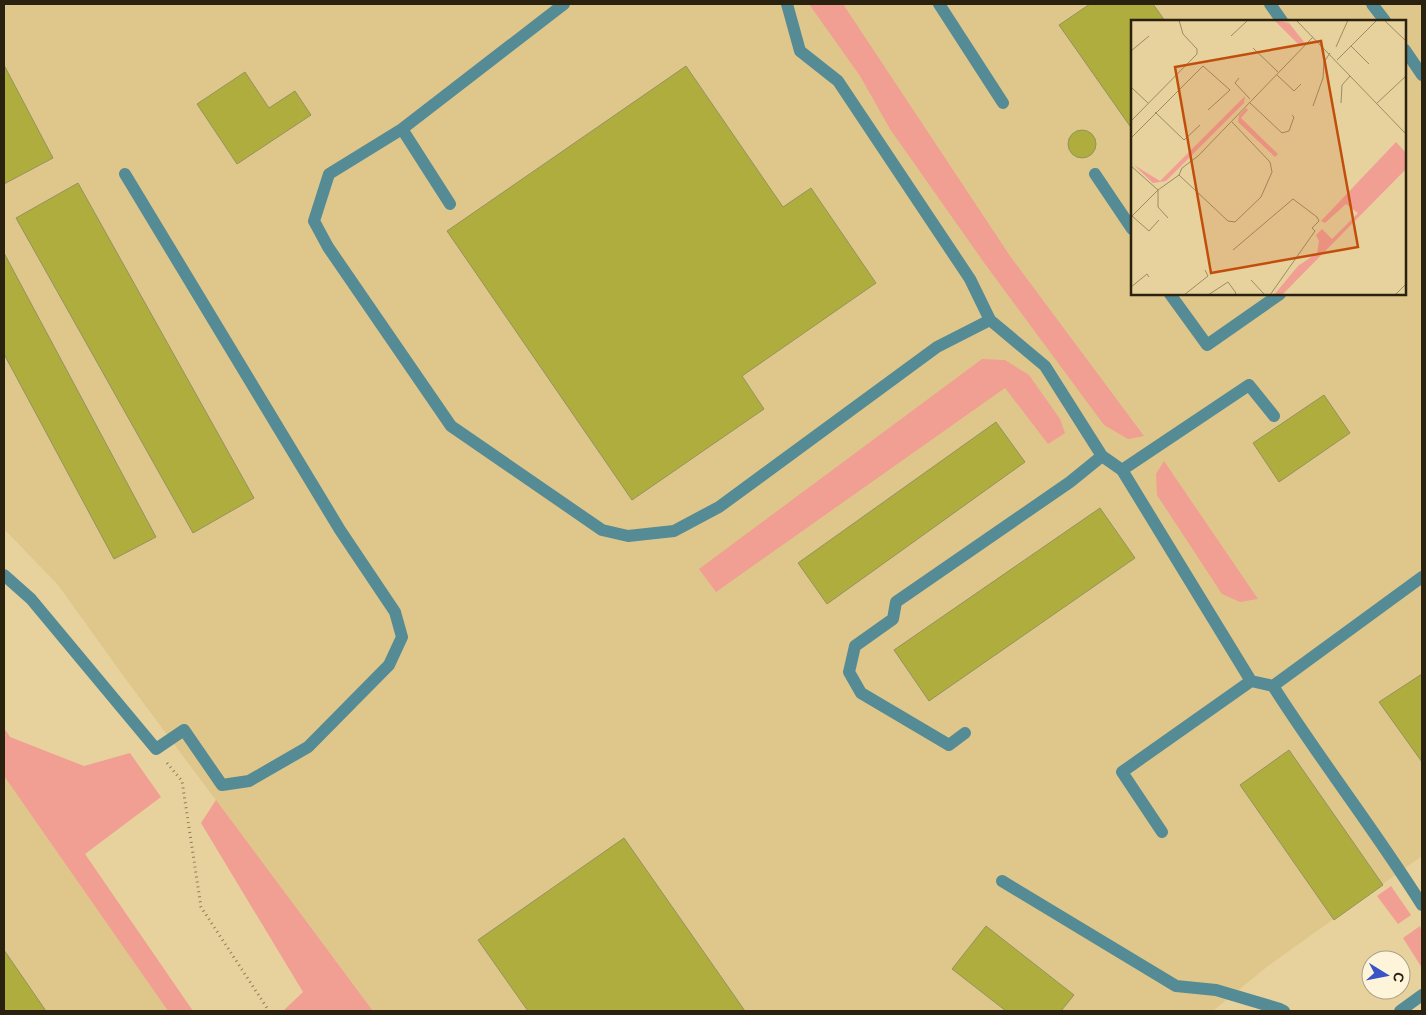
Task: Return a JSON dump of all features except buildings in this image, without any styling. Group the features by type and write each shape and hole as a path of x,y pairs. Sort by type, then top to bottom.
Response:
{"street":[{"path":"564,4 402,129 329,174 314,221 328,247 451,426 602,530 628,536 674,530 719,507 937,347 990,320"},
{"path":"787,4 800,51 838,81 970,279 990,320 1044,366 1102,456 1122,470 1251,681 1272,686 1422,905"},
{"path":"939,4 1003,103"},
{"path":"1270,4 1281,20"},
{"path":"1372,4 1384,20"},
{"path":"1406,51 1422,75"},
{"path":"402,129 450,204"},
{"path":"4,575 31,599 156,750 184,730 222,786 249,781 308,747 389,665 402,637 395,612 340,530 125,174"},
{"path":"1095,174 1131,228"},
{"path":"1171,295 1207,345 1279,295"},
{"path":"1122,470 1249,385 1274,416"},
{"path":"966,733 949,745 861,694 849,672 855,646 893,618 896,602 1070,482 1102,456"},
{"path":"1272,686 1422,577"},
{"path":"1162,832 1122,772 1251,681"},
{"path":"1002,881 1176,986 1216,990 1284,1011"},
{"path":"1400,1011 1422,995"}],"path":[{"path":"156,750 182,780 201,907 269,1011"}],"shaded area":[{"path":"4,4 1422,4 1422,856 1268,966 1213,1011 373,1011 127,681 58,585 4,529"},
{"path":"809,4 843,4 1010,256 1144,436 1128,439 1104,425 985,264 890,129 860,76"},
{"path":"982,359 1005,360 1029,375 1060,419 1065,433 1048,444 1005,388 716,592 699,569"},
{"path":"1164,461 1258,599 1240,602 1222,594 1157,495 1156,474"},
{"path":"4,728 10,737 84,766 130,753 161,797 85,854 193,1011 168,1011 4,776"},
{"path":"4,776 168,1011 4,1011"},
{"path":"216,800 373,1011 283,1011 303,992 201,823"},
{"path":"1391,886 1411,915 1398,924 1377,896"},
{"path":"1420,926 1422,933 1422,968 1411,950 1403,938"}]}
